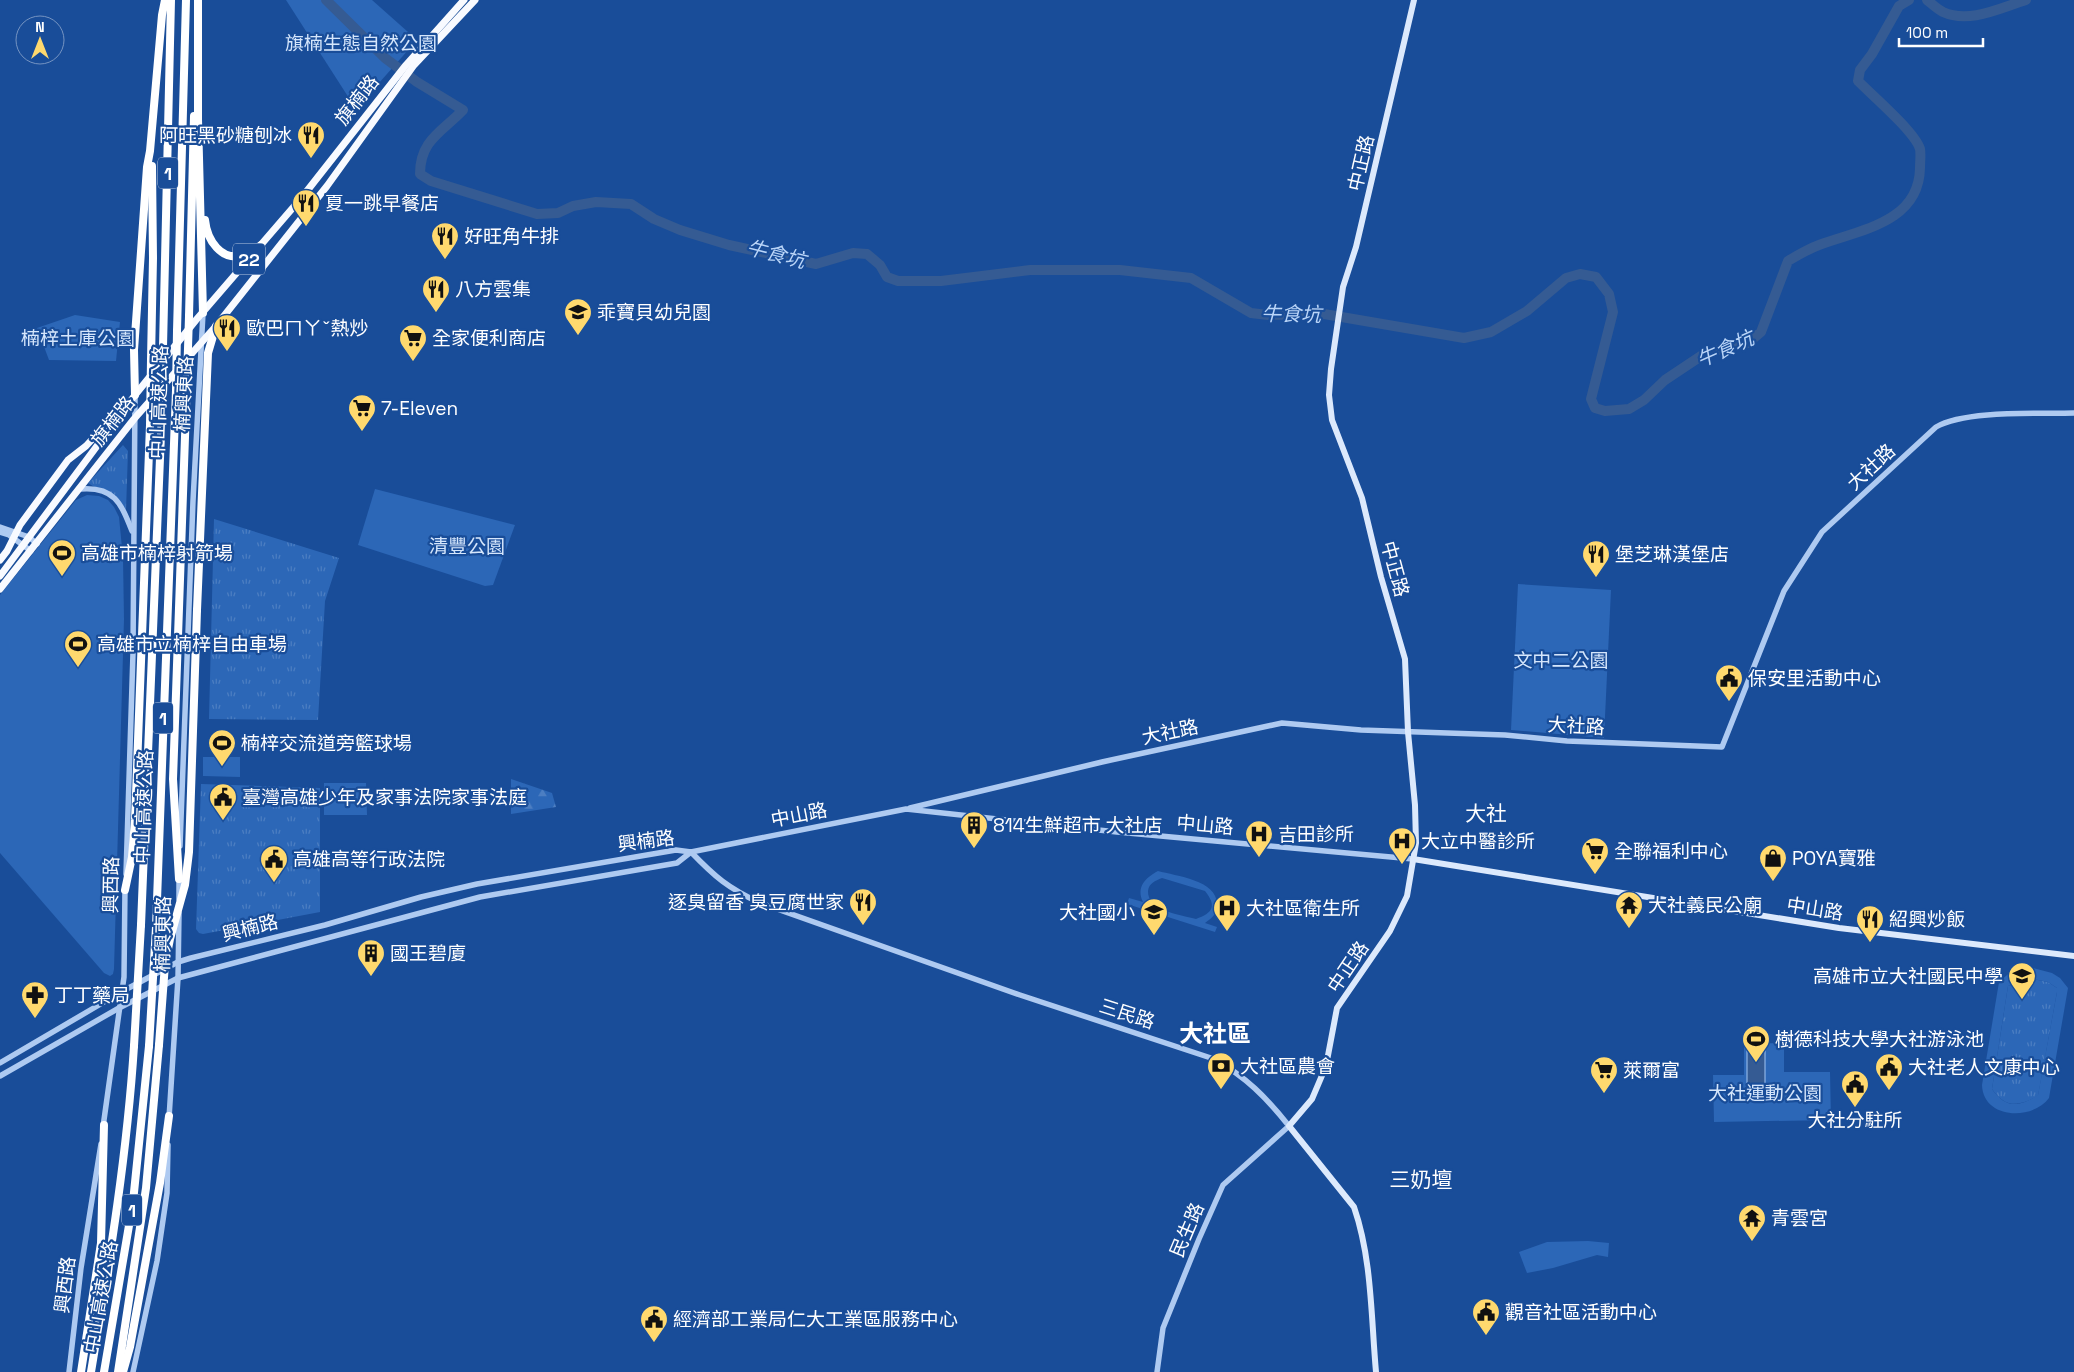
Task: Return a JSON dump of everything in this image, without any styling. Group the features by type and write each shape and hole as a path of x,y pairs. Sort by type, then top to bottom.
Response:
{"highway":[{"path":"135,395 134,350 147,167 165,0"},
{"name":"中山高速公路","path":"91,1372 119,1199 129,1116 142,925 162,410 171,0"},
{"name":"中山高速公路","path":"104,1372 133,1202 149,1046 156,927 176,390 186,0"},
{"path":"198,0 197,70 203,313"},
{"path":"179,878 173,779 184,483 192,149 197,70"},
{"path":"199,144 206,228 214,246 228,254 243,256 261,245"},
{"path":"125,890 132,858 135,820 150,425 153,258 150,152"},
{"path":"118,1372 146,1188 165,964 170,938 185,885 188,860 208,352 216,326"},
{"path":"123,1372 130,1348 158,1194 169,1116"},
{"path":"81,1372 101,1243 104,1126"}],"main road":[{"name":"22","path":"397,82 464,0"},
{"name":"22","path":"408,68 475,0"},
{"name":"中正路","path":"1289,1126 1312,1099 1326,1066 1337,1008 1390,931 1406,896 1416,843 1416,805 1408,732 1405,659 1362,498 1332,420 1330,406 1331,369 1343,287 1358,238 1414,0"},
{"name":"旗楠路","path":"0,576 135,395 397,82"},
{"name":"旗楠路","path":"0,589 134,418 216,326 327,186 397,82"},
{"name":"旗楠路","path":"0,560 7,551 14,535 68,460 86,446 108,420 135,395"},
{"name":"中山路","path":"1413,860 1839,928 2074,956"},
{"name":"三民路","path":"1289,1126 1354,1207 1359,1222 1368,1274 1376,1372"}],"street":[{"name":"楠興東路","path":"133,1372 157,1261 167,1193 169,1116 178,978 179,878 193,501 203,313"},
{"name":"興西路","path":"69,1372 81,1268 104,1126 124,977 133,653 135,395"},
{"name":"大社路","path":"906,809 1102,762 1282,723 1408,732 1722,747 1784,591 1822,532 1936,427 1947,421 1969,416 2074,413"},
{"path":"80,489 97,489 111,495 123,510 133,534"},
{"path":"0,526 31,550"},
{"path":"0,532 29,537 37,544"},
{"name":"中山路","path":"691,852 906,809 1117,832 1413,860"},
{"name":"興楠路","path":"0,1062 121,992 178,962 336,922 421,897 477,884 676,850 691,852"},
{"name":"興楠路","path":"0,1076 119,1008 178,978 480,897 677,863 691,852"},
{"name":"三民路","path":"691,852 715,877 740,894 760,903 1020,995 1214,1059 1233,1070 1252,1085 1268,1100 1289,1126"},
{"name":"民生路","path":"1157,1372 1163,1328 1223,1185 1289,1126"}],"green space":[{"name":"旗楠生態自然公園","path":"286,0 372,0 417,40 356,109"},
{"name":"楠梓土庫公園","path":"75,315 120,322 116,361 49,360 37,328"},
{"path":"123,445 128,451 126,510 123,505 88,483"},
{"name":"清豐公園","path":"375,489 515,525 493,585 485,586 358,545"},
{"path":"87,495 99,496 108,500 114,507 119,517 123,558 124,619 114,969 113,974 110,976 104,973 0,853 0,595 76,500"},
{"path":"214,519 339,558 325,601 318,720 209,719"},
{"name":"文中二公園","path":"1518,584 1611,590 1604,738 1511,730"},
{"name":"楠梓交流道旁籃球場","path":"203,757 240,757 240,777 203,776"},
{"path":"511,779 552,793 556,807 511,814"},
{"path":"324,783 366,783 367,815 324,815"},
{"path":"201,784 320,788 320,912 203,934 199,933 196,929"},
{"path":"1158,871 1185,877 1210,889 1215,896 1217,907 1214,915 1205,923 1217,927 1215,932 1127,904 1129,898 1143,902 1141,887","holes":["1162,878 1205,891 1212,905 1206,914 1196,919 1159,908 1149,898 1148,891 1151,884"]},
{"path":"2029,967 2052,973 2060,978 2068,988 2049,1098 2032,1110 2021,1113 2010,1113 1990,1105 1984,1096 1982,1085 1999,982 2014,969","holes":["2033,979 2048,982 2057,988 2057,992 2038,1095 2019,1104 2007,1103 1992,1089 2008,986"]},
{"path":"2033,979 2048,982 2057,988 2057,992 2038,1096 2018,1104 2012,1104 2002,1100 1992,1089 2008,986"},
{"name":"大社運動公園","path":"1784,1043 1784,1072 1830,1072 1831,1120 1714,1122 1713,1075 1744,1075 1744,1044"},
{"path":"1588,1241 1609,1243 1608,1257 1597,1255 1553,1268 1527,1273 1519,1252 1547,1242"}],"shaded area":[{"path":"1747,1047 1765,1047 1765,1089 1747,1090"}],"waterway":[{"name":"牛食坑","path":"326,0 385,58 417,82 463,110 434,138 424,153 420,174 431,181 537,214 558,213 573,206 596,202 631,204 654,219 680,230 729,245 816,264 853,253 867,254 880,265 887,277 898,281 941,281 1030,270 1120,270 1191,278 1251,313 1268,315 1324,314 1464,338 1491,332 1527,311 1566,278 1580,274 1596,277 1609,294 1613,312 1591,399 1595,408 1605,411 1629,409 1644,400 1665,380 1701,356 1732,345 1748,343 1761,332 1788,261 1815,247 1884,222 1898,213 1909,201 1917,186 1920,168 1920,149 1902,124 1858,81 1860,70 1872,54 1899,6 1909,0"},
{"name":"牛食坑","path":"1927,0 1943,12 1963,16 1974,16 2026,0"}],"place":[{"name":"阿旺黑砂糖刨冰","path":"311,159"},
{"name":"夏一跳早餐店","path":"306,227"},
{"name":"好旺角牛排","path":"445,260"},
{"name":"八方雲集","path":"436,313"},
{"name":"乖寶貝幼兒園","path":"578,336"},
{"name":"歐巴ㄇㄚˇ熱炒","path":"227,352"},
{"name":"全家便利商店","path":"413,362"},
{"name":"7-Eleven","path":"362,432"},
{"name":"高雄市楠梓射箭場","path":"62,577"},
{"name":"堡芝琳漢堡店","path":"1596,578"},
{"name":"高雄市立楠梓自由車場","path":"78,668"},
{"name":"保安里活動中心","path":"1729,702"},
{"name":"楠梓交流道旁籃球場","path":"222,767"},
{"name":"臺灣高雄少年及家事法院家事法庭","path":"223,821"},
{"name":"814生鮮超市 大社店","path":"974,849"},
{"name":"吉田診所","path":"1259,858"},
{"name":"大立中醫診所","path":"1402,865"},
{"name":"全聯福利中心","path":"1595,875"},
{"name":"POYA寶雅","path":"1773,882"},
{"name":"高雄高等行政法院","path":"274,883"},
{"name":"逐臭留香 臭豆腐世家","path":"863,926"},
{"name":"大社義民公廟","path":"1629,929"},
{"name":"大社區衛生所","path":"1227,932"},
{"name":"大社國小","path":"1154,936"},
{"name":"紹興炒飯","path":"1870,943"},
{"name":"國王碧廈","path":"371,977"},
{"name":"高雄市立大社國民中學","path":"2022,1000"},
{"name":"丁丁藥局","path":"35,1019"},
{"name":"樹德科技大學大社游泳池","path":"1756,1063"},
{"name":"大社區農會","path":"1221,1090"},
{"name":"大社老人文康中心","path":"1889,1091"},
{"name":"萊爾富","path":"1604,1094"},
{"name":"大社分駐所","path":"1855,1108"},
{"name":"青雲宮","path":"1752,1242"},
{"name":"觀音社區活動中心","path":"1486,1336"},
{"name":"經濟部工業局仁大工業區服務中心","path":"654,1343"}],"district":[{"name":"大社","path":"1486,813"},
{"name":"大社區","path":"1215,1033"},
{"name":"三奶壇","path":"1421,1179"}]}
